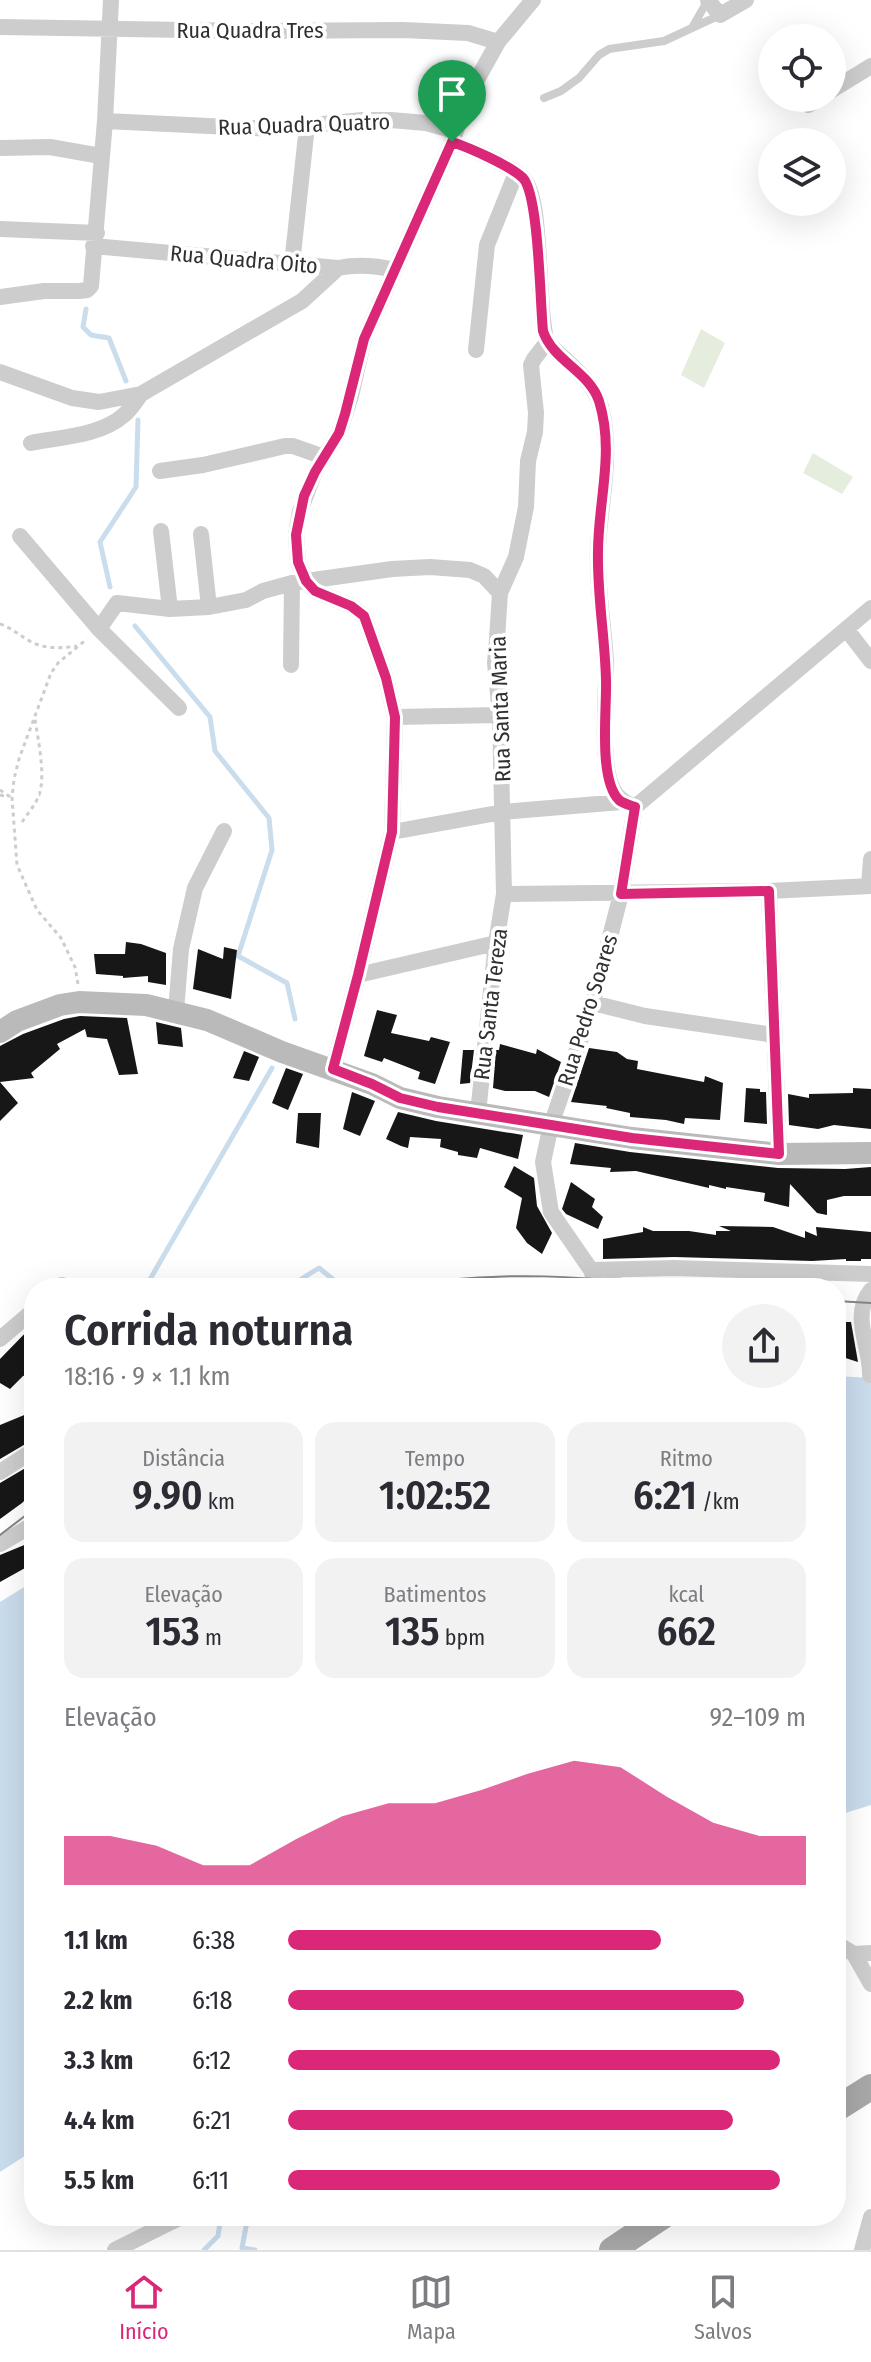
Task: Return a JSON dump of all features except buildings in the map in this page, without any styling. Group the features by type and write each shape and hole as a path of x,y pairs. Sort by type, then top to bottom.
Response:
{"main road":[{"path":"846,2103 871,2087"},
{"path":"612,2250 648,2226"}],"street":[{"path":"0,297 44,291 87,290 91,286 105,121 111,0"},
{"path":"291,665 299,582 296,535 304,496 339,433 364,339 469,94 498,42 533,0"},
{"path":"708,0 720,15 746,0"},
{"name":"Rua Quadra Tres","path":"0,27 403,30 468,33 498,42"},
{"path":"846,81 871,66"},
{"name":"Rua Quadra Quatro","path":"105,121 273,129 391,120 426,123 453,136"},
{"path":"292,264 307,126"},
{"path":"453,136 526,182 538,246 543,331 547,342 594,389 606,428 598,548 606,660 606,760 612,786 628,805"},
{"path":"0,148 50,147 101,156"},
{"path":"476,350 487,245 516,173"},
{"name":"Rua Quadra Oito","path":"0,229 292,264 338,268 357,264 394,270"},
{"path":"0,372 72,398 99,402 141,394 302,301 338,268"},
{"name":"Rua Santa Maria","path":"504,894 500,715 495,663 500,593 516,557 526,507 528,461 535,432 536,401 531,365 547,342"},
{"path":"31,443 88,432 108,424 124,415 141,394"},
{"path":"160,471 203,465 285,446 324,457"},
{"path":"161,531 170,609"},
{"path":"201,534 209,607"},
{"path":"20,536 99,629 179,708"},
{"path":"99,629 117,603 170,609 209,607 238,602 263,591 299,582 392,569 446,567 470,570 484,576 500,593"},
{"path":"299,582 351,606 364,616 386,678 395,717 392,832 333,1069"},
{"path":"392,832 503,812 628,805 871,608"},
{"path":"847,630 871,661"},
{"path":"395,717 500,715"},
{"name":"Rua Pedro Soares","path":"591,1270 551,1212 543,1162 551,1125 593,1003 621,894 628,805"},
{"path":"176,1011 181,949 195,888 224,831"},
{"path":"504,894 769,891 870,886 871,859"},
{"path":"769,891 779,1154"},
{"name":"Rua Santa Tereza","path":"478,1113 504,894"},
{"path":"358,975 496,943"},
{"path":"0,1032 35,1013 79,1002 146,1005 207,1020 282,1052 372,1084 400,1098 438,1107 632,1138 779,1154 871,1153"},
{"path":"593,1003 645,1016 774,1035"},
{"path":"594,1278 591,1270 688,1268 871,1274"},
{"path":"870,1375 862,1324 863,1303 871,1290"},
{"path":"0,1339 24,1319"},
{"path":"0,1472 24,1456"},
{"path":"0,1544 24,1530"},
{"path":"862,1953 871,1984"},
{"path":"862,2250 871,2217"},
{"path":"115,2250 163,2226"}],"lane":[{"path":"692,26 708,0"},
{"path":"544,98 579,78 599,55 609,49 664,41 720,15"}],"path":[{"path":"0,624 34,643 57,648 80,645"},
{"path":"79,1002 75,967 61,938 37,910 17,865 12,798 19,759 51,673 58,663 99,629"},
{"path":"22,822 39,797 40,790 35,715"},
{"path":"0,792 12,798"}],"green space":[{"path":"701,329 725,343 704,388 681,375"},
{"path":"813,453 853,477 842,494 803,473"}],"water":[{"path":"846,1377 871,1378 871,1805 846,1813"},
{"path":"24,1587 24,2156 0,2172 0,1602"}],"waterway":[{"path":"86,309 83,327 91,335 109,338 126,381"},
{"path":"110,587 100,542 136,487 138,420"},
{"path":"135,626 210,717 215,751 269,818 272,850 238,956 287,983 295,1019"},
{"path":"151,1278 272,1068"},
{"path":"303,1278 319,1268 332,1278"},
{"path":"204,2250 218,2236 220,2226"},
{"path":"246,2226 242,2248 255,2250"}],"tram line":[{"path":"468,1278 582,1278"},
{"path":"846,1302 871,1303"},
{"path":"0,1535 24,1517"}],"route":[{"path":"452,142 471,148 526,182 538,246 543,331 547,342 594,389 606,428 598,579 606,660 606,760 615,794 621,802 635,807 621,894 769,891 779,1154 632,1138 438,1107 400,1098 333,1069 392,832 395,717 386,678 364,616 351,606 315,591 306,581 298,562 296,535 304,496 339,433 364,339 452,142"}]}
